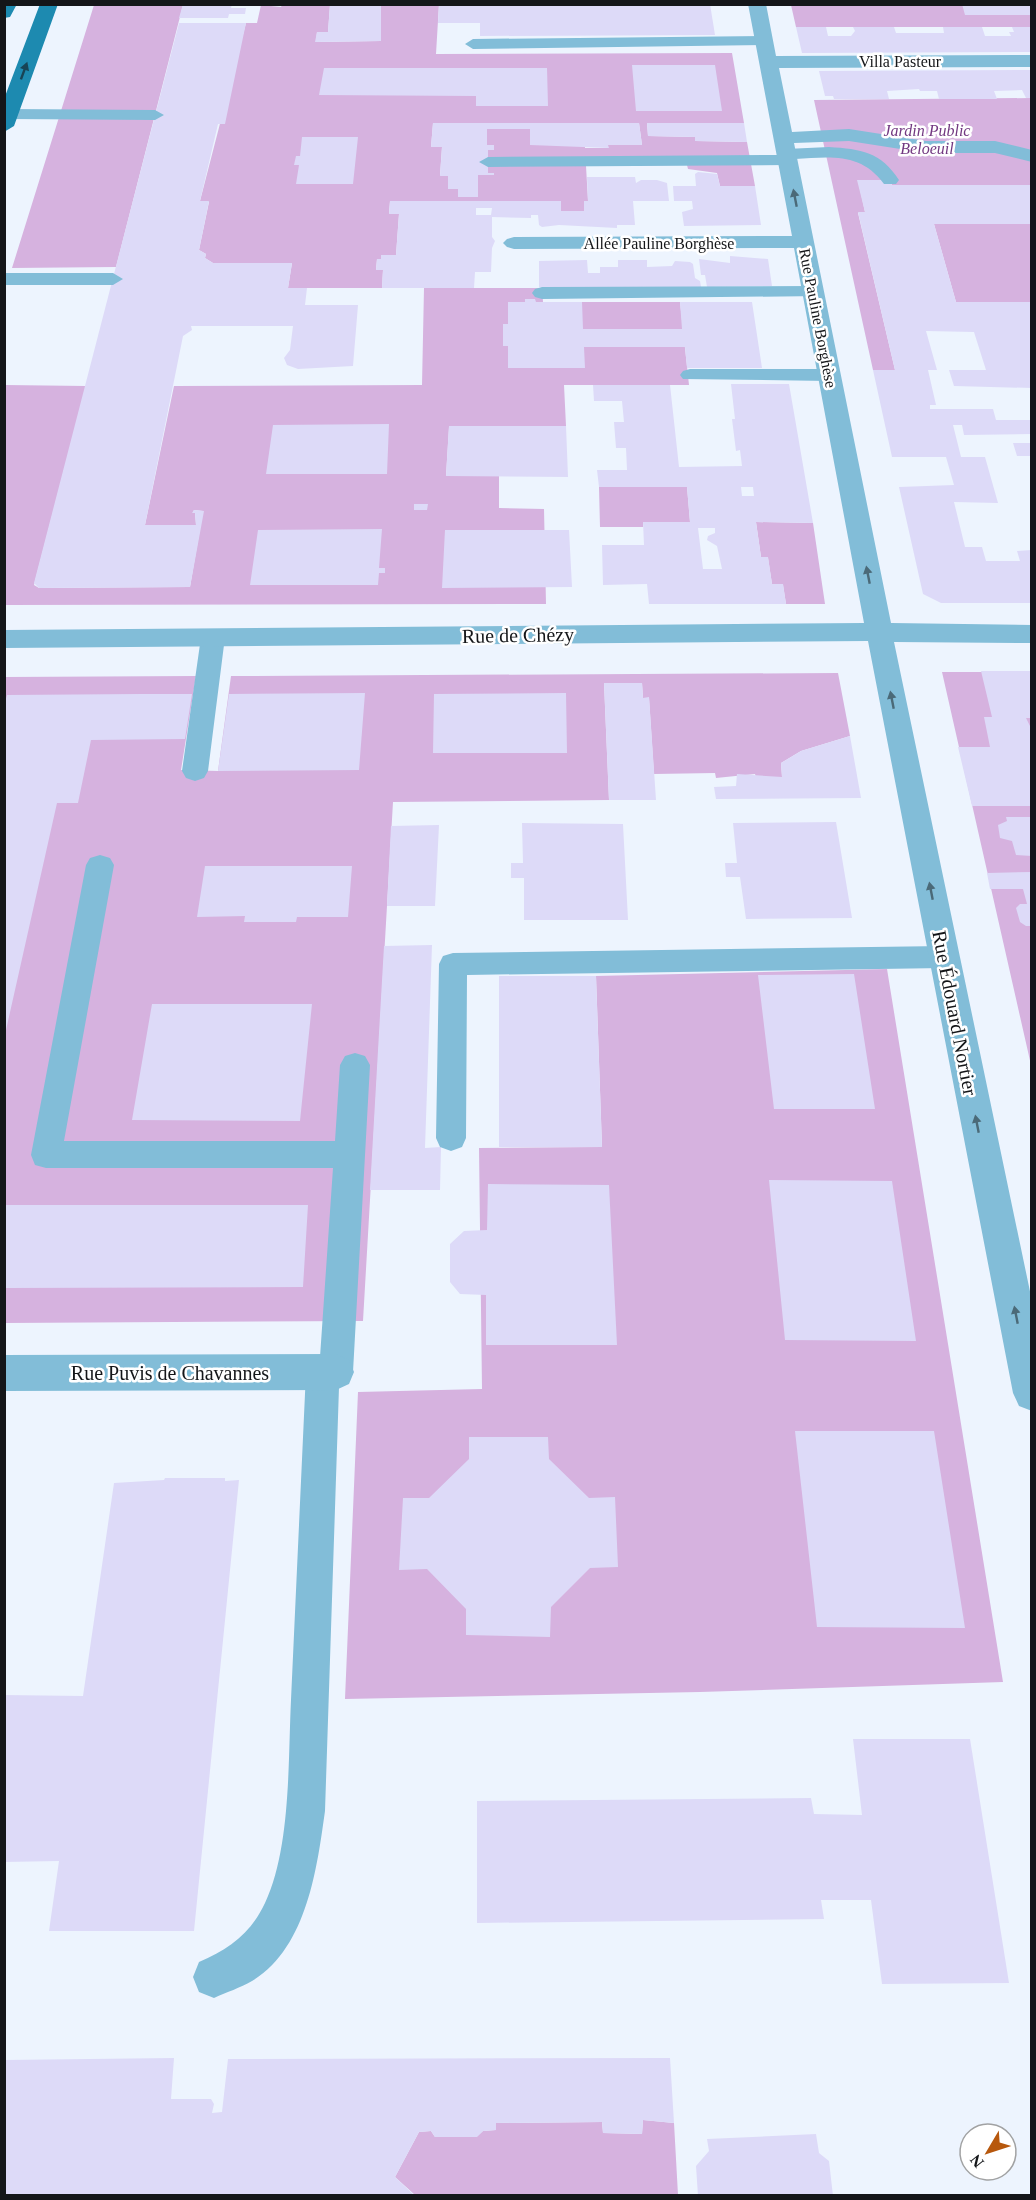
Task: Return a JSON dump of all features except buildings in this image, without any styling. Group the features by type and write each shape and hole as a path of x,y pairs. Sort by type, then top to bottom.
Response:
{"main road":[{"path":"4,13 8,4"},
{"path":"7,120 49,4"}],"street":[{"name":"Rue Pauline Borghèse","path":"757,4 879,633"},
{"name":"Villa Pasteur","path":"766,51 1032,61"},
{"path":"786,151 849,135 926,147 995,147 1032,156"},
{"name":"Allée Pauline Borghèse","path":"514,243 804,242"},
{"name":"Rue Édouard Nortier","path":"879,633 1032,1393"},
{"name":"Rue de Chézy","path":"4,639 1032,634"},
{"name":"Rue Puvis de Chavannes","path":"4,1373 329,1372"}],"lane":[{"path":"473,44 766,51"},
{"path":"7,120 155,115"},
{"path":"660,144 686,160"},
{"path":"488,162 686,160 786,151 859,156 884,170 890,180"},
{"path":"4,279 114,279"},
{"path":"542,293 813,292"},
{"path":"690,375 829,375"},
{"path":"195,771 213,637"},
{"path":"100,865 46,1155 349,1154"},
{"path":"451,1138 453,964 944,957"},
{"path":"214,1977 232,1971 253,1954 272,1931 289,1901 298,1862 305,1811 329,1372 355,1065"}],"green space":[{"path":"439,4 436,54 732,53 744,123 647,123 648,136 695,137 696,141 747,142 755,186 720,186 717,173 688,169 687,165 586,166 588,201 584,201 584,211 561,211 561,201 390,201 389,213 399,214 396,255 381,255 381,259 377,259 376,270 383,270 382,288 288,288 292,263 213,263 205,258 206,254 199,250 209,202 200,201 246,23 257,23 261,5 281,7 282,5 330,5 328,32 317,32 316,42 381,41 381,5","holes":["433,123 639,123 642,145 585,148 585,145 530,129 487,129 487,145 494,145 494,150 488,150 488,173 494,173 494,175 478,175 478,197 458,197 458,189 448,176 440,175 442,147 431,147"]},
{"path":"94,5 183,5 116,267 12,268"},
{"path":"791,5 1031,5 1031,27 796,27"},
{"name":"Jardin Public Beloeuil","path":"1031,98 1031,185 892,185 890,180 858,180 865,212 858,213 895,370 873,370 814,100"},
{"path":"934,224 1031,224 1031,302 956,302"},
{"path":"424,288 542,288 543,302 680,302 689,385 564,385 566,426 449,427 446,476 499,476 499,508 544,509 546,604 5,605 5,385 86,386 34,585 39,588 190,587 203,511 194,510 193,512 196,525 145,525 174,386 422,385"},
{"path":"599,487 687,487 690,522 643,522 643,527 600,527"},
{"path":"756,522 813,523 825,604 786,604 783,585 772,584 768,558 761,557"},
{"path":"942,672 1031,672 1031,1065"},
{"path":"838,673 850,736 801,751 781,763 782,777 756,777 755,774 716,778 715,773 654,774 649,698 643,698 642,683 604,683 609,800 393,802 363,1321 5,1323 4,677 196,676 181,770 218,771 231,676"},
{"path":"887,969 1003,1682 700,1692 345,1699 358,1392 482,1389 479,1148 602,1147 596,976"},
{"path":"643,2120 674,2123 678,2195 415,2195 395,2177 419,2132 431,2131 435,2137 476,2137 483,2131 496,2130 496,2123 602,2122 603,2133 642,2134"}]}
